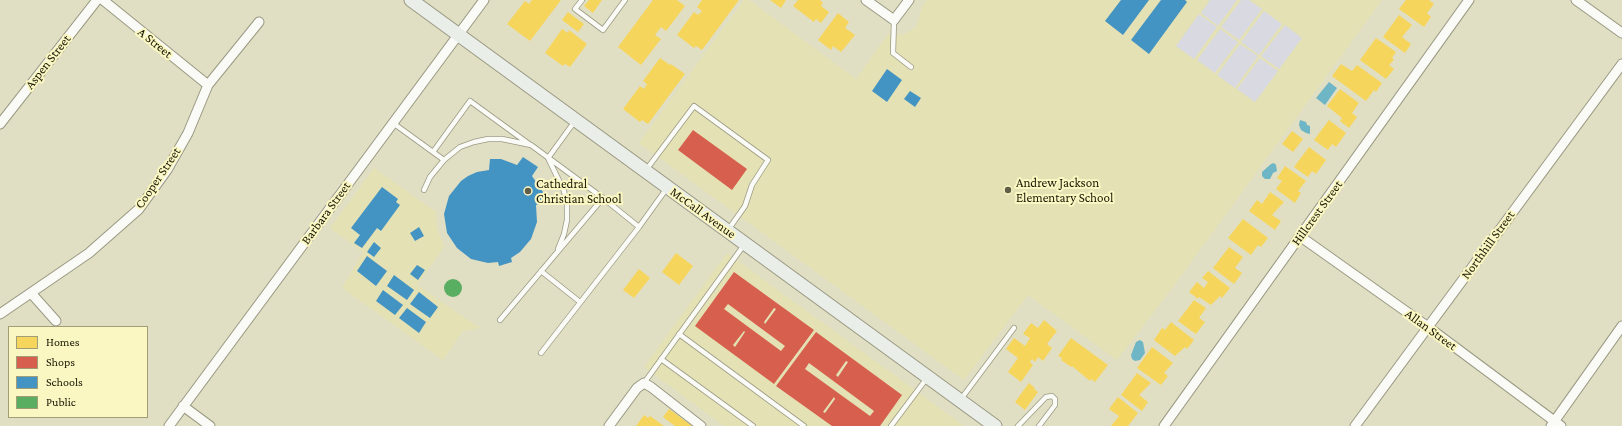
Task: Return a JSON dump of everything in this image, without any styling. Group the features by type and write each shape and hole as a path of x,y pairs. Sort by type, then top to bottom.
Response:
{"main road":[{"name":"McCall Avenue","path":"411,0 995,426"}],"street":[{"name":"Aspen Street","path":"0,124 97,0"},
{"name":"A Street","path":"102,0 208,85"},
{"name":"Barbara Street","path":"168,426 484,0"},
{"path":"866,0 894,20 909,0"},
{"name":"Hillcrest Street","path":"1164,426 1469,0"},
{"path":"1576,0 1622,33"},
{"name":"Cooper Street","path":"0,314 89,253 139,209 171,164 188,133 208,85 259,22"},
{"name":"Northhill Street","path":"1355,426 1622,64"},
{"name":"Allan Street","path":"1300,236 1428,327 1556,424"},
{"path":"31,293 56,321"},
{"path":"1556,424 1622,326"},
{"path":"609,426 637,388 644,383 701,426"},
{"path":"183,406 210,426"}],"lane":[{"path":"582,0 575,9 603,30 625,0"},
{"path":"894,20 893,53 911,67"},
{"path":"433,152 470,101 603,198 639,227"},
{"path":"646,171 694,106 768,160 752,184 745,206 727,231"},
{"path":"548,158 576,119"},
{"path":"392,123 444,160"},
{"path":"424,190 430,176 444,160 460,147 488,139 502,139 531,145"},
{"path":"548,158 562,184 567,205 567,220 564,234 551,260"},
{"path":"541,353 639,227 668,187"},
{"path":"500,320 603,198"},
{"path":"644,383 745,244"},
{"path":"541,271 580,302"},
{"path":"960,400 1014,328"},
{"path":"680,334 804,426"},
{"path":"661,359 753,426"},
{"path":"891,426 928,377"},
{"path":"1018,426 1046,397 1054,397 1056,399 1055,405 1039,426"}],"shaded area":[{"name":"Andrew Jackson Elementary School","path":"744,0 749,0 856,79 889,33 897,35 905,34 916,27 922,7 927,0 1382,0 1176,283 1117,360 1028,295 964,380 639,143"},
{"path":"1210,0 1237,0 1218,26 1201,13"},
{"path":"1241,0 1249,0 1262,9 1239,40 1221,27"},
{"path":"1264,11 1282,24 1259,55 1241,42"},
{"path":"1199,14 1217,27 1194,59 1176,46"},
{"path":"1285,25 1302,38 1279,69 1261,56"},
{"path":"1220,29 1238,42 1215,73 1197,60"},
{"path":"1240,44 1258,56 1235,88 1217,75"},
{"path":"1260,58 1278,71 1255,102 1237,89"},
{"path":"374,168 436,212 437,228 444,247 417,285 480,328 463,331 443,360 342,288 363,252 330,228"},
{"path":"727,253 964,426 724,426 644,367"}],"water":[{"path":"1329,82 1337,88 1325,105 1316,98"},
{"path":"1300,120 1306,122 1307,125 1310,126 1310,134 1301,130 1299,125"},
{"path":"1274,163 1277,171 1273,173 1270,179 1265,179 1262,176 1262,172"},
{"path":"1140,340 1143,342 1145,353 1140,360 1135,361 1132,359 1131,355 1136,342"}],"building: Homes":[{"path":"532,0 561,0 530,41 507,24 525,1 529,4"},
{"path":"589,0 602,0 593,13 584,6"},
{"path":"653,0 677,0 685,6 666,31 661,27 655,35 661,39 641,65 618,47"},
{"path":"702,0 739,0 702,50 696,46 694,48 677,35 694,12 698,15 702,11 697,7"},
{"path":"770,0 786,0 781,8"},
{"path":"798,0 820,0 823,3 821,6 829,12 821,23 816,19 814,22 793,6"},
{"path":"1406,0 1429,0 1434,4 1427,13 1431,17 1424,27 1399,9"},
{"path":"568,12 584,24 578,32 562,20"},
{"path":"838,13 849,22 845,28 855,35 841,52 833,46 831,50 818,40"},
{"path":"1399,15 1412,25 1402,37 1411,44 1405,53 1383,37"},
{"path":"562,29 568,33 569,30 587,44 570,67 565,64 563,66 545,53"},
{"path":"1376,38 1396,52 1392,58 1394,60 1389,65 1394,69 1386,79 1360,60"},
{"path":"660,58 685,74 648,124 642,120 640,122 623,109 640,86 644,89 647,84 643,81"},
{"path":"1341,64 1352,71 1357,65 1382,83 1376,92 1374,90 1366,101 1332,76"},
{"path":"1340,89 1359,103 1352,113 1357,117 1349,128 1340,121 1342,118 1327,106"},
{"path":"1329,120 1346,133 1336,147 1332,144 1328,150 1314,140"},
{"path":"1292,131 1303,139 1293,152 1282,144"},
{"path":"1309,147 1326,160 1316,174 1312,171 1308,177 1294,167"},
{"path":"1285,166 1306,181 1298,191 1301,193 1295,203 1276,189 1282,181 1277,178"},
{"path":"1270,192 1284,202 1272,215 1281,221 1275,230 1249,211 1257,200 1262,204"},
{"path":"1243,219 1268,238 1261,247 1258,245 1251,255 1228,238"},
{"path":"1229,247 1243,257 1235,268 1242,273 1234,284 1213,268"},
{"path":"676,253 693,266 679,285 662,272"},
{"path":"639,269 650,278 634,298 623,290"},
{"path":"1208,271 1230,288 1222,298 1220,296 1211,305 1199,297 1198,299 1189,292 1197,282 1204,288 1208,282 1202,278"},
{"path":"1194,300 1206,308 1199,318 1205,322 1196,334 1178,321"},
{"path":"1044,320 1057,331 1047,344 1052,348 1043,361 1038,357 1035,362 1032,359 1030,362 1033,365 1021,382 1008,372 1018,358 1006,349 1014,338 1025,346 1030,338 1023,334 1031,323 1038,328"},
{"path":"1171,322 1194,340 1187,349 1185,347 1175,356 1154,340 1162,328 1165,330"},
{"path":"1071,338 1108,365 1095,382 1091,379 1090,381 1072,366 1071,367 1061,360 1062,358 1058,356"},
{"path":"1152,347 1173,363 1164,373 1168,376 1161,385 1137,368"},
{"path":"1137,373 1151,383 1139,395 1148,402 1142,411 1121,395"},
{"path":"1029,383 1038,392 1025,410 1015,402"},
{"path":"1118,397 1138,413 1128,426 1111,426 1119,416 1109,409"},
{"path":"669,409 692,426 675,426 663,417"},
{"path":"644,415 648,418 650,416 664,426 636,426"}],"building: Shops":[{"path":"693,130 747,169 732,190 678,150"},
{"path":"734,272 814,330 774,384 695,326","holes":["728,304 785,346 781,351 724,309","774,308 776,309 765,324 764,322","744,331 745,332 735,347 733,345"]},
{"path":"816,332 902,395 880,426 832,426 776,386","holes":["846,361 848,362 838,377 836,375","809,363 874,411 870,416 805,369","834,397 835,399 825,413 823,412"]}],"building: Schools":[{"path":"1121,0 1149,0 1123,35 1105,21"},
{"path":"1161,0 1185,0 1187,2 1149,54 1131,40"},
{"path":"887,69 902,80 887,102 872,91"},
{"path":"910,91 921,98 915,107 904,99"},
{"path":"523,157 538,167 532,176 543,192 546,201 536,205 537,222 531,239 520,252 511,258 512,262 499,266 498,262 488,263 471,259 457,248 447,233 444,214 449,196 461,181 468,176 477,172 489,170 490,159 501,159 517,165"},
{"path":"382,187 398,199 396,202 400,205 381,231 377,228 362,248 354,243 360,235 351,228"},
{"path":"419,227 424,236 415,241 410,233"},
{"path":"374,242 381,248 374,257 367,252"},
{"path":"367,256 387,271 376,286 357,271"},
{"path":"417,265 425,270 418,280 410,274"},
{"path":"394,275 414,290 407,300 387,286"},
{"path":"383,290 403,305 395,315 376,301"},
{"path":"419,292 438,307 430,318 410,304"},
{"path":"407,308 426,322 419,333 399,318"}],"building: Public":[{"path":"453,279 457,280 461,284 461,292 457,296 453,297 449,296 445,292 444,288 445,284 449,280"}],"place":[{"name":"Andrew Jackson Elementary School","path":"1008,190"},
{"name":"Cathedral Christian School","path":"528,191"}]}
